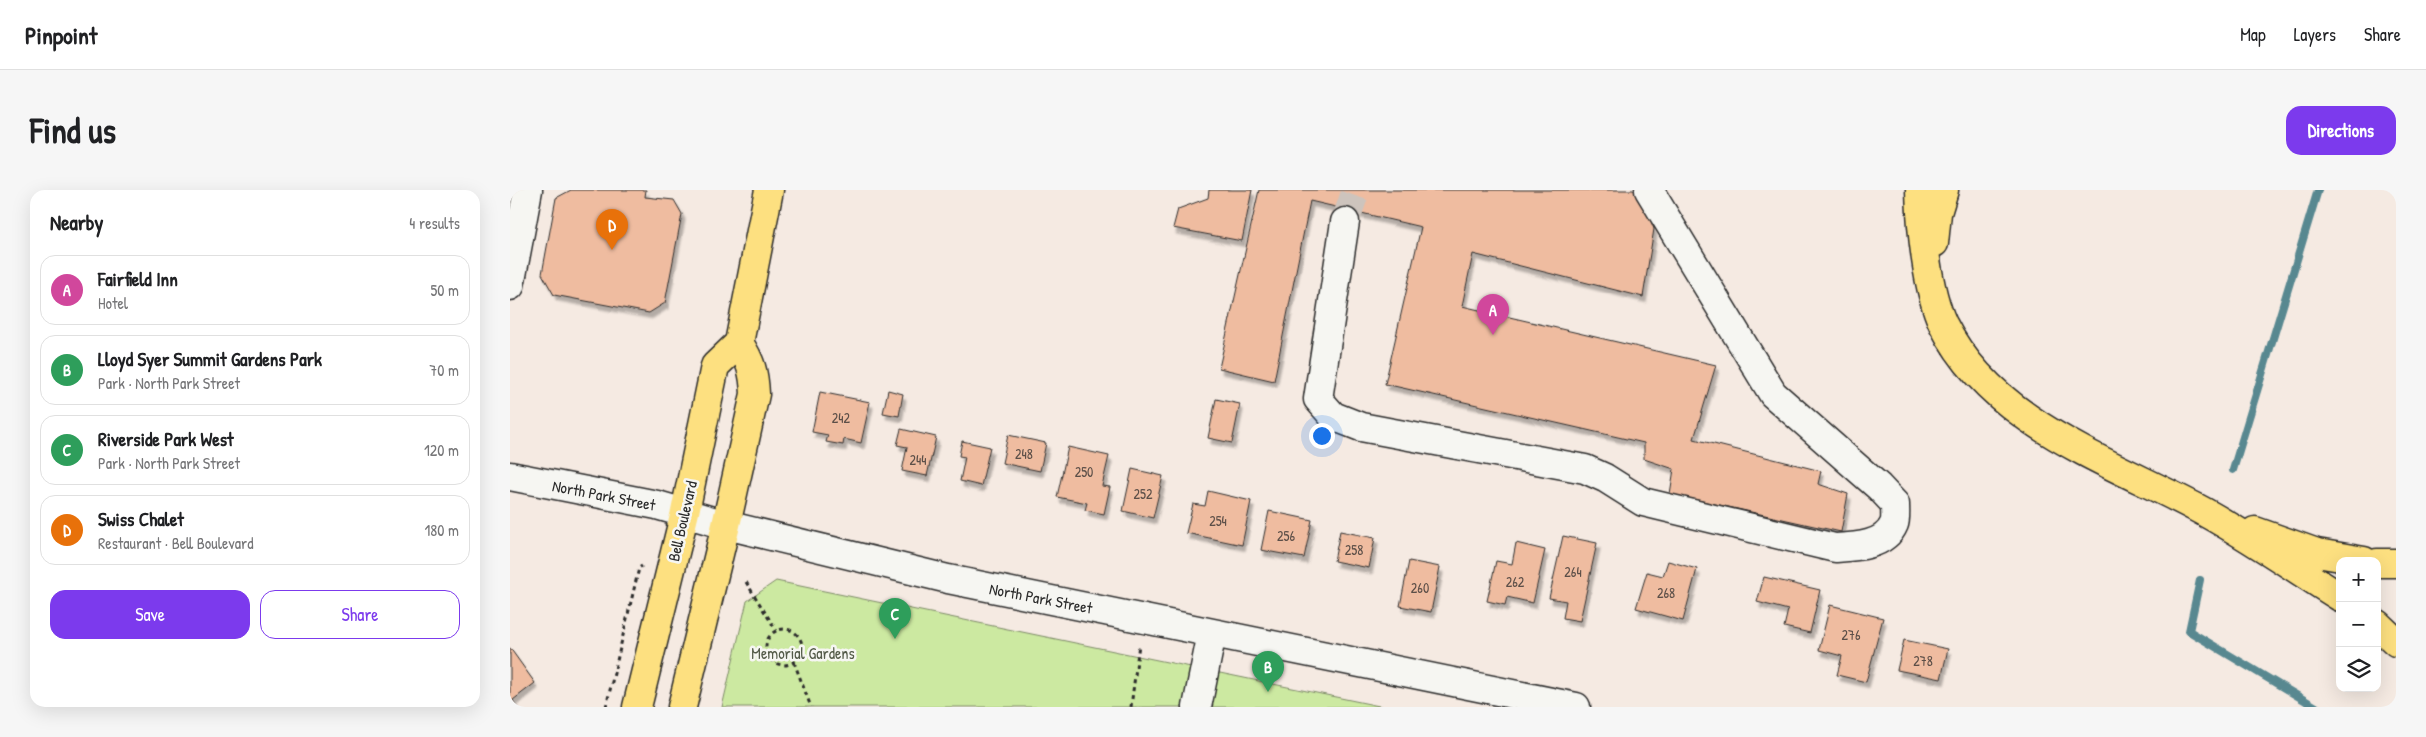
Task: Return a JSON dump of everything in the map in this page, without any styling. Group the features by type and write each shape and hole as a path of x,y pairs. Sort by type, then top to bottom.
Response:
{"main road":[{"path":"682,707 756,394 750,361 739,343 769,190"},
{"path":"1920,190 1921,217 1933,292 1942,322 1958,350 1974,372 2000,397 2032,422 2197,508 2336,595"},
{"path":"1933,292 1937,214 1944,190"},
{"name":"Bell Boulevard","path":"637,707 684,512 715,366 739,343"},
{"path":"2197,508 2317,553 2340,557"},
{"path":"2381,563 2396,564"},
{"path":"2381,628 2396,642"}],"street":[{"path":"510,286 528,190"},
{"path":"1345,222 1318,399 1333,416 1361,428 1585,469 1605,478 1643,502 1835,548 1864,546 1886,536 1894,523 1895,504 1879,487 1773,394 1650,190"},
{"name":"North Park Street","path":"510,476 684,512 726,525 948,580 1576,707"},
{"path":"1197,707 1212,633"}],"path":[{"path":"606,707 639,568 645,564"},
{"path":"746,582 776,630"},
{"path":"1131,707 1142,619"},
{"path":"776,630 790,630 800,638 801,651 794,662 781,665 770,659 766,653 767,640 776,630"},
{"path":"794,662 811,707"}],"green space":[{"name":"Memorial Gardens","path":"776,581 1384,707 722,707 747,601"}],"building":[{"path":"571,190 646,190 645,197 674,200 682,214 665,303 649,313 554,295 542,274 556,198"},
{"path":"1209,190 1252,190 1242,241 1173,228 1178,209 1208,198"},
{"path":"1259,190 1639,190 1654,229 1643,297 1473,254 1462,306 1716,365 1694,439 1821,471 1818,484 1848,494 1841,532 1670,494 1674,469 1644,459 1644,443 1385,384 1421,227 1310,201 1274,381 1219,368"},
{"path":"888,390 903,394 899,416 883,413"},
{"path":"820,392 870,402 861,443 844,439 843,445 826,442 828,435 812,432"},
{"path":"1216,399 1240,404 1232,443 1208,438"},
{"path":"901,429 936,437 927,476 902,471 907,447 897,445"},
{"path":"1008,435 1046,443 1040,471 1002,463"},
{"path":"962,441 990,447 981,486 960,481 965,457 959,456"},
{"path":"1068,447 1109,456 1102,486 1110,487 1104,514 1085,510 1087,503 1057,497"},
{"path":"1132,469 1163,476 1153,518 1123,511"},
{"path":"1208,491 1251,501 1242,545 1186,533 1193,504 1205,506"},
{"path":"1269,511 1312,520 1304,558 1261,550"},
{"path":"1340,531 1375,538 1369,568 1334,561"},
{"path":"1563,536 1597,543 1580,621 1563,618 1566,601 1549,598"},
{"path":"1516,543 1545,550 1533,603 1507,597 1505,605 1487,601 1496,561 1512,564"},
{"path":"1409,561 1440,567 1431,612 1400,606"},
{"path":"1668,561 1697,569 1683,621 1636,608 1647,572 1663,576"},
{"path":"1764,577 1820,590 1810,633 1784,627 1788,610 1757,602"},
{"path":"1830,605 1883,618 1866,682 1837,675 1842,656 1819,650"},
{"path":"1904,640 1948,649 1941,679 1897,670"},
{"path":"510,648 535,683 513,700 516,707 510,707"}],"waterway":[{"path":"2233,470 2318,190"},
{"path":"2200,580 2189,631 2316,707"}],"tunnel":[{"path":"1345,222 1356,190"}],"place":[{"name":"Swiss Chalet","path":"612,250"},
{"name":"Fairfield Inn","path":"1493,335"},
{"name":"Riverside Park West","path":"895,639"},
{"name":"Lloyd Syer Summit Gardens Park","path":"1268,692"}]}
